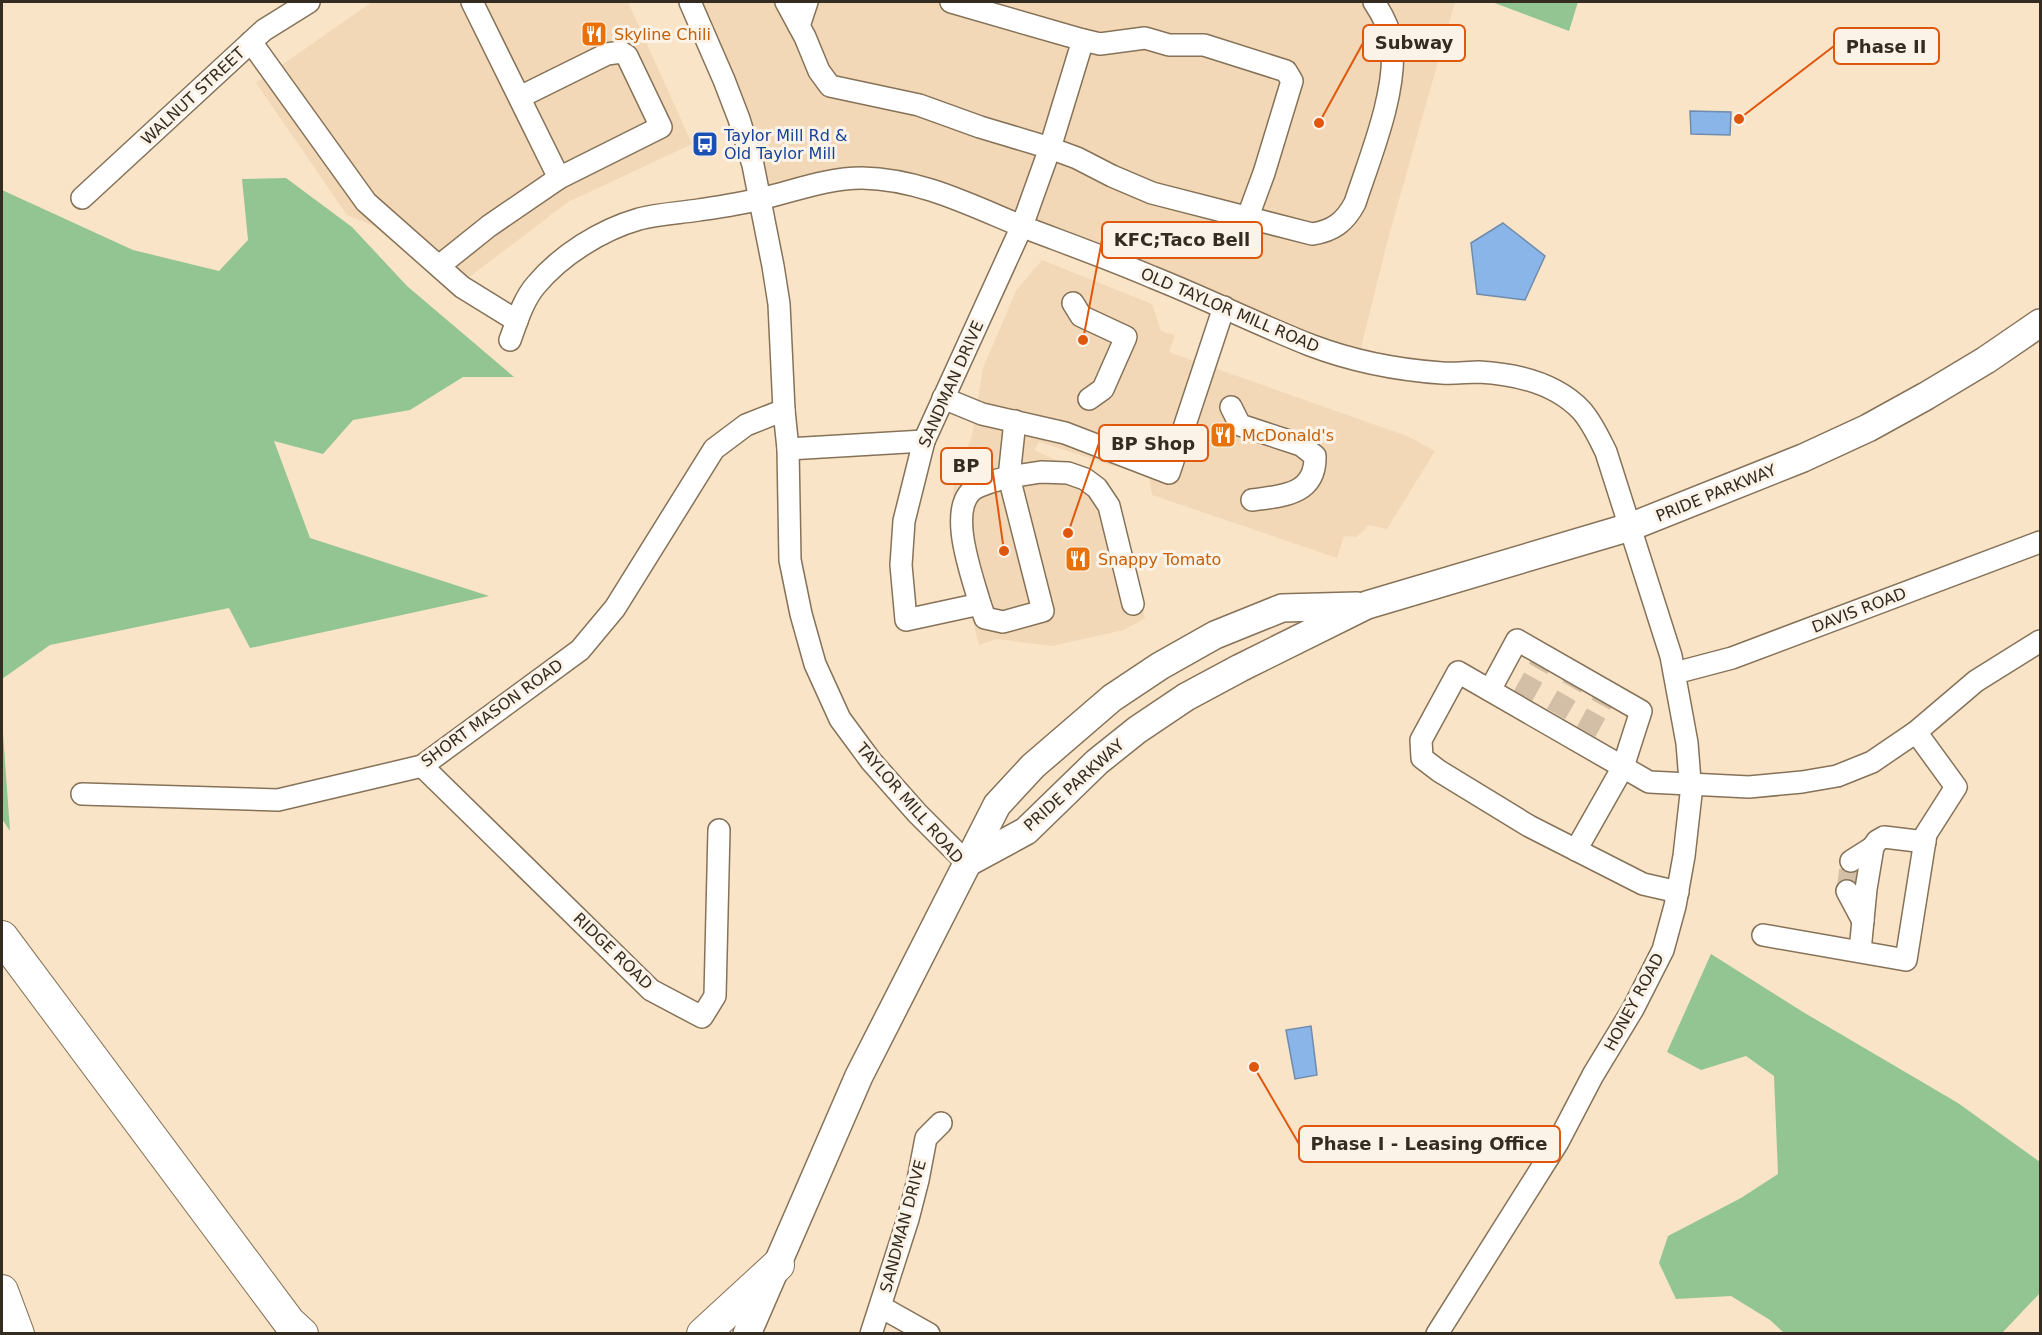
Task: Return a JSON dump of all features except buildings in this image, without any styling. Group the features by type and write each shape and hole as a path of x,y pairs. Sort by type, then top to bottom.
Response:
{"highway":[{"path":"2,937 289,1322 302,1334"},
{"path":"703,1334 778,1264"},
{"path":"2,1291 18,1334"}],"main road":[{"name":"PRIDE PARKWAY","path":"967,863 1026,831 1097,762 1137,730 1186,697 1367,605 1630,527 1803,458 1868,428 1986,360 2040,324"},
{"name":"PRIDE PARKWAY","path":"967,863 997,805 1033,766 1113,698 1160,666 1215,635 1282,608 1367,605"},
{"name":"TAYLOR MILL ROAD","path":"747,1333 859,1076 967,863"}],"street":[{"name":"WALNUT STREET","path":"82,198 264,30 309,2"},
{"path":"472,2 559,178"},
{"name":"TAYLOR MILL ROAD","path":"690,2 739,118 753,165 779,304 788,449 790,560 801,614 815,664 840,719 871,761 917,813 967,863"},
{"path":"786,2 819,71 830,86 919,105 980,127 1050,148 1077,158 1152,194 1312,234 1324,232 1339,225 1349,214 1380,126 1392,73 1392,43 1383,14 1374,2"},
{"path":"799,26 807,2"},
{"path":"951,2 1100,44 1145,38 1169,45 1204,45 1286,71 1292,81 1264,173 1247,219"},
{"name":"SANDMAN DRIVE","path":"980,604 906,620 901,565 904,521 924,441 1022,226 1050,148 1083,40"},
{"path":"251,42 366,202 439,267 489,226 559,178 661,127 627,56 621,52 607,54 520,98"},
{"name":"OLD TAYLOR MILL ROAD","path":"439,267 514,331 523,306 535,285 557,264 611,230 640,219 759,200 824,182 860,178 894,180 925,187 953,197 1149,275 1311,345 1358,360 1443,373 1479,372 1529,379 1555,392 1580,410 1594,429 1606,452 1630,527"},
{"path":"1073,303 1081,316 1126,337 1103,389 1089,399"},
{"path":"943,398 982,414 1065,433 1168,473 1224,307"},
{"path":"1231,407 1240,424 1301,445 1315,456 1315,468 1304,488 1276,497 1252,500"},
{"name":"SHORT MASON ROAD","path":"82,794 279,800 422,766 580,650 615,608 714,449 746,425 784,410"},
{"path":"1015,421 1009,477 1043,611 1002,622 985,618 962,536 965,500 973,490 1009,477 1041,471 1068,473 1085,479 1097,488 1109,506 1133,604"},
{"path":"788,449 924,441"},
{"name":"HONEY ROAD","path":"1437,1334 1558,1142 1593,1075 1633,1009 1663,950 1678,892 1684,856 1690,785 1688,743 1671,656 1630,527"},
{"name":"DAVIS ROAD","path":"1675,673 1732,658 2040,542"},
{"path":"1490,690 1517,640 1576,679 1606,696 1641,711 1623,767 1576,850"},
{"path":"1678,892 1643,884 1576,850 1509,814 1422,758 1421,740 1458,672 1490,690 1521,701 1553,719 1649,782 1749,786 1836,777 1872,762 1916,732 1976,681 2040,641"},
{"path":"1763,934 1906,960 1926,834 1956,787 1916,732"},
{"name":"RIDGE ROAD","path":"422,766 651,990 702,1017 715,996 719,830"},
{"path":"1860,951 1866,889 1873,847 1877,840 1884,837 1925,842"},
{"path":"1851,861 1873,847"},
{"path":"1846,891 1863,921"},
{"name":"SANDMAN DRIVE","path":"871,1334 908,1219 926,1138 941,1123"},
{"path":"881,1307 929,1334"}],"shaded area":[{"path":"372,2 628,2 692,144 568,202 451,291 374,226 347,215 256,83"},
{"path":"690,2 1455,2 1389,235 1358,360 894,180 759,199"},
{"path":"1042,260 1152,304 1161,331 1175,335 1169,352 1407,436 1435,451 1387,529 1369,525 1357,537 1344,536 1337,558 1152,495 1149,477 1039,442 1034,450 1102,481 1112,492 1145,618 1124,630 1052,646 997,639 979,645 950,533 954,486 972,435 983,368 1016,291"}],"green space":[{"path":"1492,2 1578,2 1569,31"},
{"path":"286,178 352,227 407,286 514,377 463,377 410,410 353,420 323,454 274,441 310,538 489,596 250,648 229,608 50,645 2,679 2,190 133,250 219,271 248,240 242,179"},
{"path":"2,719 10,831 2,819"},
{"path":"1711,954 1803,1012 1958,1103 2040,1162 2040,1293 2002,1333 1784,1333 1770,1320 1731,1296 1676,1299 1659,1263 1668,1236 1741,1198 1778,1174 1774,1076 1746,1056 1701,1070 1667,1052"}],"water":[{"path":"1690,111 1731,112 1730,135 1691,134"},
{"path":"1503,223 1545,256 1525,300 1477,294 1471,243"},
{"path":"1311,1026 1317,1075 1295,1079 1286,1030"}],"tunnel":[{"path":"1523,696 1542,662"},
{"path":"1556,714 1574,683"},
{"path":"1586,732 1604,699"},
{"path":"1847,891 1851,861"}],"place":[{"name":"Skyline Chili","path":"594,34"},
{"name":"Phase II","path":"1739,119"},
{"name":"Subway","path":"1319,123"},
{"name":"Taylor Mill Rd & Old Taylor Mill","path":"705,144"},
{"name":"KFC;Taco Bell","path":"1083,340"},
{"name":"McDonald's","path":"1223,435"},
{"name":"BP Shop","path":"1068,533"},
{"name":"BP","path":"1004,551"},
{"name":"Snappy Tomato","path":"1078,559"},
{"name":"Phase I - Leasing Office","path":"1254,1067"}]}
